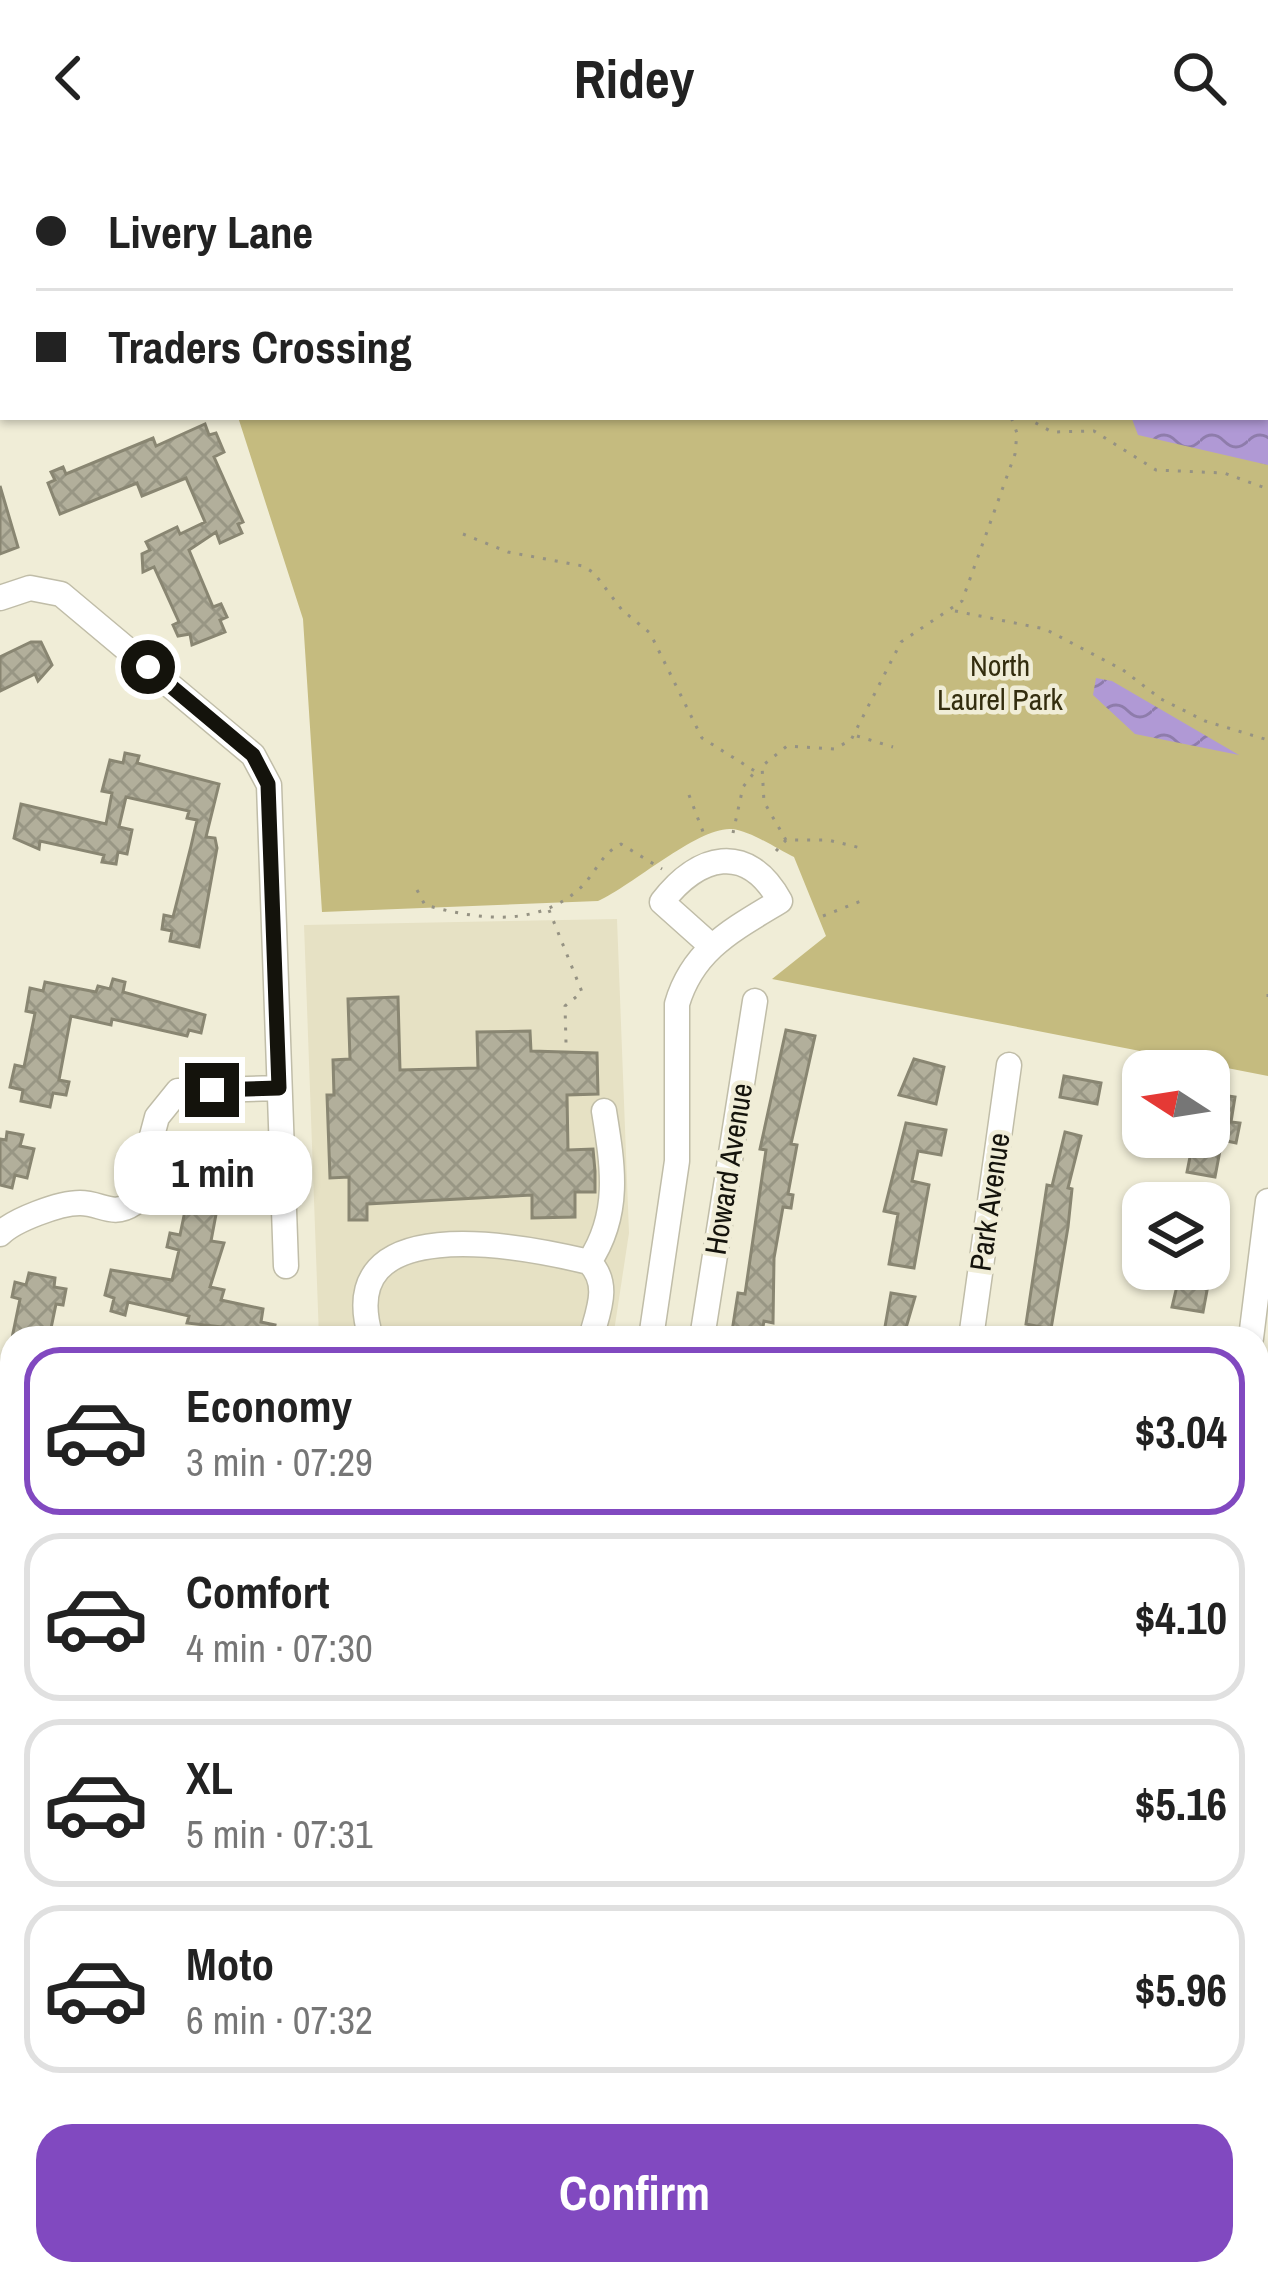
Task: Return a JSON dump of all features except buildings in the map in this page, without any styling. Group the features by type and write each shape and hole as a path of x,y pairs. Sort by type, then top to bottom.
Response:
{"street":[{"path":"0,598 30,588 61,594 253,755 268,784 286,1266"},
{"path":"653,1326 677,1161 676,1004 683,983 710,944"},
{"name":"Howard Avenue","path":"704,1326 755,1000"},
{"name":"Park Avenue","path":"973,1326 1009,1066"},
{"path":"4,1230 80,1203 123,1211 134,1203 158,1118 178,1091 279,1088"},
{"path":"589,1262 603,1240 613,1208 604,1111"},
{"path":"1252,1326 1268,1201"},
{"path":"369,1326 365,1288 378,1264 391,1256 465,1245 589,1262 598,1271 602,1293 594,1326"}],"path":[{"path":"733,833 742,787 767,759 787,746 834,749 855,736 901,642 953,611 974,575 1016,454 1012,420"},
{"path":"1030,420 1052,432 1094,431 1156,470 1224,473 1268,489"},
{"path":"463,534 508,552 583,566 594,573 622,610 650,633 702,738 757,773 764,802 786,840"},
{"path":"953,611 1045,628 1190,713 1268,740"},
{"path":"855,736 893,747"},
{"path":"688,794 705,837"},
{"path":"776,850 786,840 828,840 865,849"},
{"path":"417,890 425,905 477,917 514,917 548,909 578,890 610,849 621,844 663,870"},
{"path":"823,916 861,902"},
{"path":"548,909 582,992 565,1006 566,1043"}],"shaded area":[{"path":"617,919 629,1233 615,1326 319,1326 304,925"}],"green space":[{"name":"North Laurel Park","path":"239,420 1268,420 1268,1076 1230,1069 1230,1050 1135,1050 772,979 826,936 794,857 739,830 718,831 684,846 598,901 322,912 303,619"}],"water":[{"path":"1132,420 1268,420 1268,465 1138,435"},
{"path":"1096,678 1112,681 1239,755 1135,734 1093,695"}],"route":[{"path":"148,667 253,755 268,784 279,1088 212,1090"}]}
